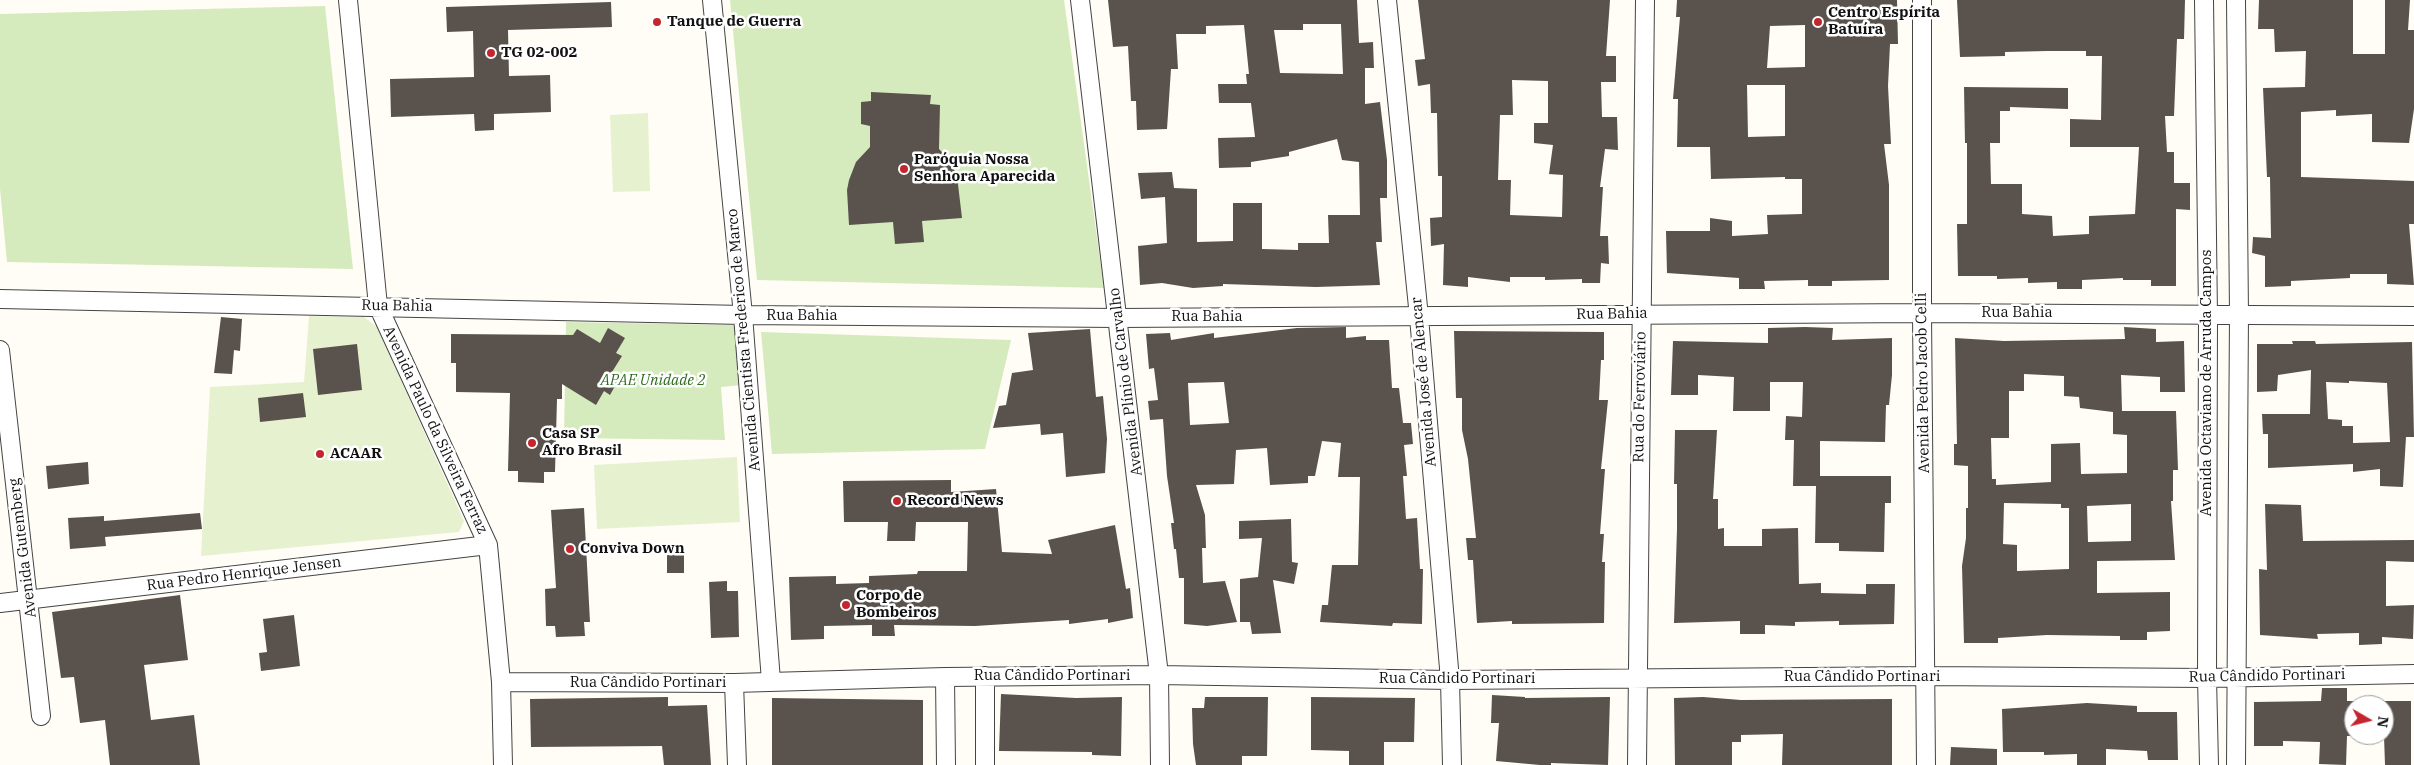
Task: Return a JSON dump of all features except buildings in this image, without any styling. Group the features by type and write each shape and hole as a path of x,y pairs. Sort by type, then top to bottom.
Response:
{"street":[{"name":"Avenida Paulo da Silveira Ferraz","path":"348,0 378,306 488,545 501,682 503,765"},
{"name":"Avenida Cientista Frederico de Marco","path":"712,0 743,315 771,681"},
{"name":"Avenida Plínio de Carvalho","path":"1080,0 1159,675 1160,765"},
{"name":"Avenida José de Alencar","path":"1387,0 1419,317 1450,680 1452,765"},
{"name":"Rua do Ferroviário","path":"1637,765 1645,0"},
{"name":"Avenida Pedro Jacob Celli","path":"1922,0 1922,313 1927,676 1926,765"},
{"name":"Avenida Octaviano de Arruda Campos","path":"2204,0 2208,315 2207,678 2209,765"},
{"name":"Avenida Octaviano de Arruda Campos","path":"2236,0 2239,314 2236,765"},
{"name":"Rua Bahia","path":"0,299 743,315 1118,318 1922,313 2414,316"},
{"name":"Avenida Gutemberg","path":"0,350 41,716"},
{"name":"Rua Pedro Henrique Jensen","path":"0,603 488,545"},
{"name":"Rua Cândido Portinari","path":"501,682 734,683 985,676 1159,675 1450,680 1927,676 2207,678 2414,674"},
{"path":"985,676 985,765"},
{"path":"945,677 946,765"},
{"path":"734,683 738,765"}],"green space":[{"path":"730,0 1064,0 1104,288 757,280"},
{"path":"325,6 353,269 7,262 0,189 0,14"},
{"path":"648,113 650,191 613,192 610,115"},
{"name":"ACAAR","path":"309,316 364,317 377,327 464,521 459,532 201,556 210,387 304,382"},
{"name":"APAE Unidade 2","path":"566,322 735,325 742,385 721,387 725,440 564,438"},
{"path":"761,332 1011,340 985,449 772,454"},
{"path":"737,457 740,522 597,529 594,465"}],"place":[{"name":"Tanque de Guerra","path":"657,22"},
{"name":"Centro Espírita Batuíra","path":"1818,22"},
{"name":"TG 02-002","path":"491,53"},
{"name":"Paróquia Nossa Senhora Aparecida","path":"904,169"},
{"name":"Casa SP Afro Brasil","path":"532,443"},
{"name":"ACAAR","path":"320,454"},
{"name":"Record News","path":"897,501"},
{"name":"Conviva Down","path":"570,549"},
{"name":"Corpo de Bombeiros","path":"846,605"}]}
